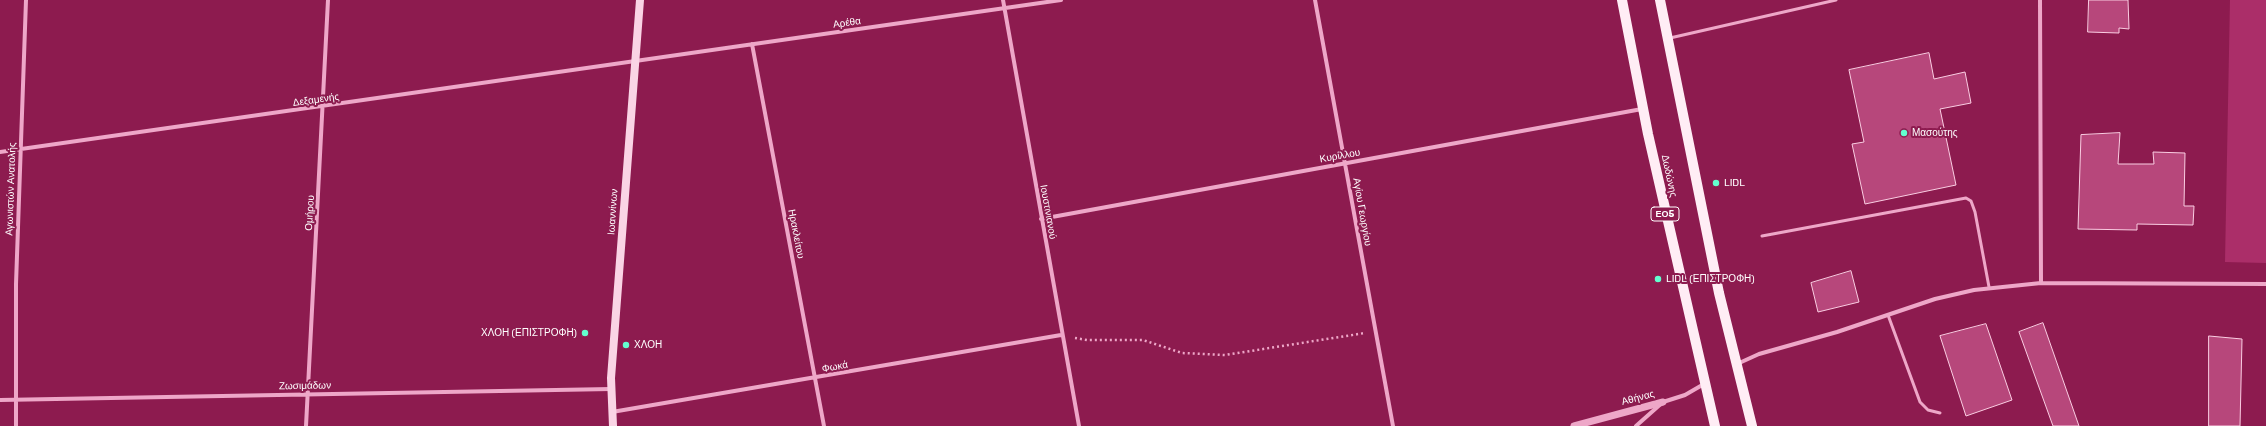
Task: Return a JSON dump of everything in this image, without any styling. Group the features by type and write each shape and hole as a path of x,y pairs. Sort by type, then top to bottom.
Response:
{"main road":[{"name":"Ιωαννίνων","path":"612,426 611,390 640,0"},
{"name":"Δωδώνης","path":"1622,0 1642,109 1714,426"},
{"path":"1660,0 1700,203 1752,426"}],"street":[{"name":"Αγωνιστών Ανατολής","path":"16,426 16,284 26,0"},
{"name":"Ομήρου","path":"306,426 324,107 328,0"},
{"name":"Ιουστινιανού","path":"1003,0 1078,426"},
{"name":"Αρέθα","path":"635,61 1061,0"},
{"name":"Αγίου Γεωργίου","path":"1315,0 1393,426"},
{"path":"2040,0 2041,283"},
{"name":"Ηρακλείτου","path":"752,44 824,426"},
{"name":"Δεξαμενής","path":"0,152 324,107 635,61"},
{"name":"Κυρίλλου","path":"1041,219 1642,109"},
{"path":"1737,364 1760,354 1837,332 1958,293 1989,287 2041,283 2266,284"},
{"name":"Φωκά","path":"612,412 815,379 1061,335"},
{"name":"Αθήνας","path":"1574,426 1685,395 1704,384"},
{"name":"Ζωσιμάδων","path":"0,400 611,390"},
{"path":"1636,426 1663,402"}],"lane":[{"path":"1668,39 1836,0"},
{"path":"1762,236 1966,198 1971,201 1975,212 1989,287"},
{"path":"1888,315 1920,402 1928,410 1940,413"}],"path":[{"path":"1061,335 1087,340 1143,340 1182,353 1217,355 1376,331"}],"shaded area":[{"path":"2230,0 2266,0 2266,263 2225,262"}],"building":[{"path":"2089,0 2128,0 2129,29 2119,28 2119,33 2088,32"},
{"name":"Μασούτης","path":"1929,53 1934,79 1965,72 1971,103 1940,109 1956,185 1865,204 1852,144 1864,142 1849,70"},
{"path":"2120,133 2118,164 2154,164 2153,152 2185,153 2184,206 2194,206 2193,225 2137,224 2137,230 2078,229 2081,135"},
{"path":"1851,271 1859,302 1818,312 1811,283"},
{"path":"2043,323 2079,426 2053,426 2019,332"},
{"path":"1986,324 2012,400 1966,416 1940,336"},
{"path":"2209,336 2242,339 2240,426 2209,426"}],"place":[{"name":"Μασούτης","path":"1904,133"},
{"name":"LIDL","path":"1716,183"},
{"name":"LIDL (ΕΠΙΣΤΡΟΦΗ)","path":"1658,279"},
{"name":"ΧΛΟΗ (ΕΠΙΣΤΡΟΦΗ)","path":"585,333"},
{"name":"ΧΛΟΗ","path":"626,345"}]}
